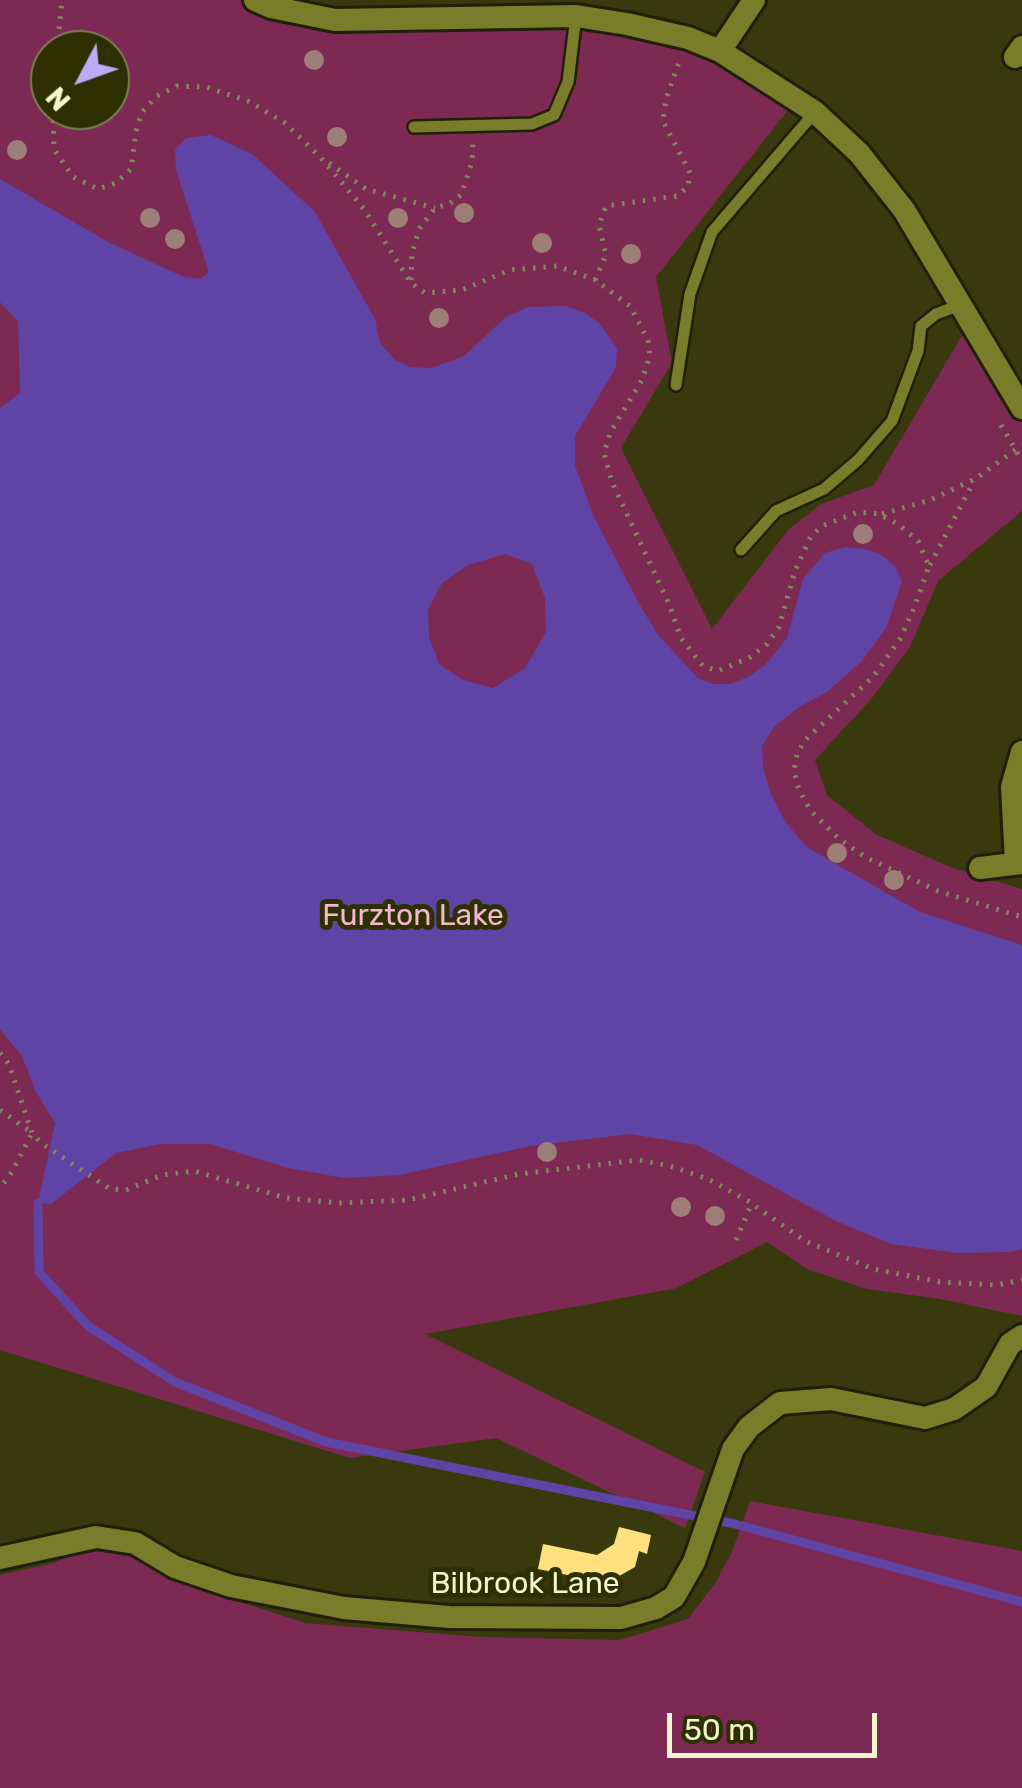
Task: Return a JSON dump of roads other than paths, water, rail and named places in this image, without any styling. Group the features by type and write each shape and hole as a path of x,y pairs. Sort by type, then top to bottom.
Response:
{"street":[{"path":"255,0 334,20 576,16 688,38 720,51 815,112 860,153 904,210 1022,408"},
{"path":"720,51 754,0"},
{"path":"980,868 1019,863 1012,787 1022,752"},
{"name":"Bilbrook Lane","path":"0,1558 96,1536 135,1543 175,1567 231,1586 344,1608 450,1618 622,1618 656,1608 674,1597 694,1562 733,1448 749,1427 780,1403 831,1400 924,1418 954,1410 986,1387 1010,1344 1022,1336"}],"lane":[{"path":"414,127 532,124 554,115 568,82 576,16"},
{"path":"676,385 690,294 712,232 815,112"},
{"path":"741,550 776,511 824,489 858,460 892,420 918,350 922,326 936,314 960,305"}],"waterway":[{"path":"38,1203 39,1272 88,1326 175,1382 326,1442 735,1524 1022,1602"}],"park label":[{"name":"Furzton Lake","path":"413,916"}]}
